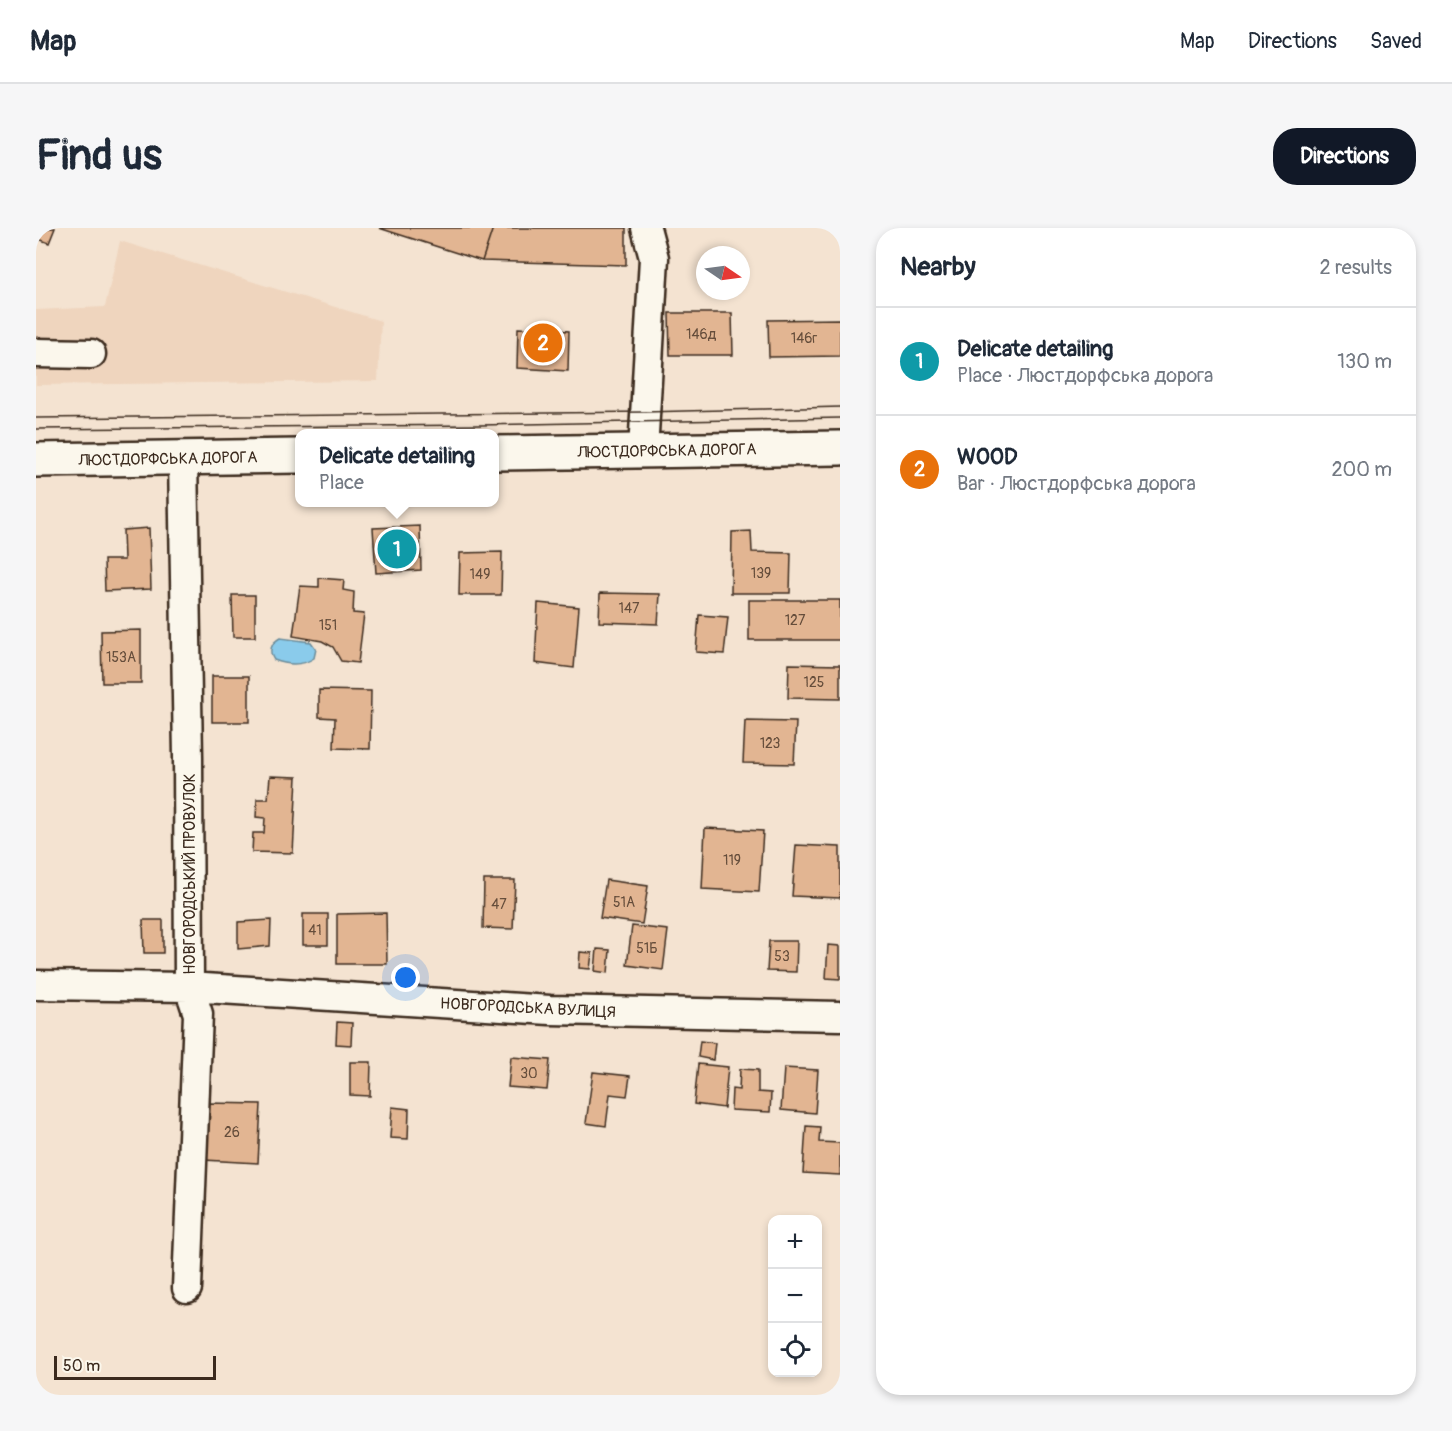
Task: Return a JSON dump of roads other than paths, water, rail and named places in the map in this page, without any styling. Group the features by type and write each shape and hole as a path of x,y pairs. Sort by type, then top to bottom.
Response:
{"main road":[{"name":"ЛЮСТДОРФСЬКА ДОРОГА","path":"499,453 840,448"},
{"name":"ЛЮСТДОРФСЬКА ДОРОГА","path":"36,460 295,456"}],"street":[{"path":"643,451 654,258 646,228"},
{"path":"36,352 90,354"},
{"name":"НОВГОРОДСЬКИЙ ПРОВУЛОК","path":"183,457 189,987 198,1014 187,1288"},
{"name":"НОВГОРОДСЬКА ВУЛИЦЯ","path":"36,985 189,987 550,1010 840,1016"}],"water":[{"path":"280,638 311,642 316,649 314,658 294,664 274,660 271,648"}],"tram line":[{"path":"36,418 645,412 840,407"},
{"path":"36,429 481,425 840,418"}],"place":[{"name":"WOOD","path":"543,343"},
{"name":"Delicate detailing","path":"397,549"}]}
